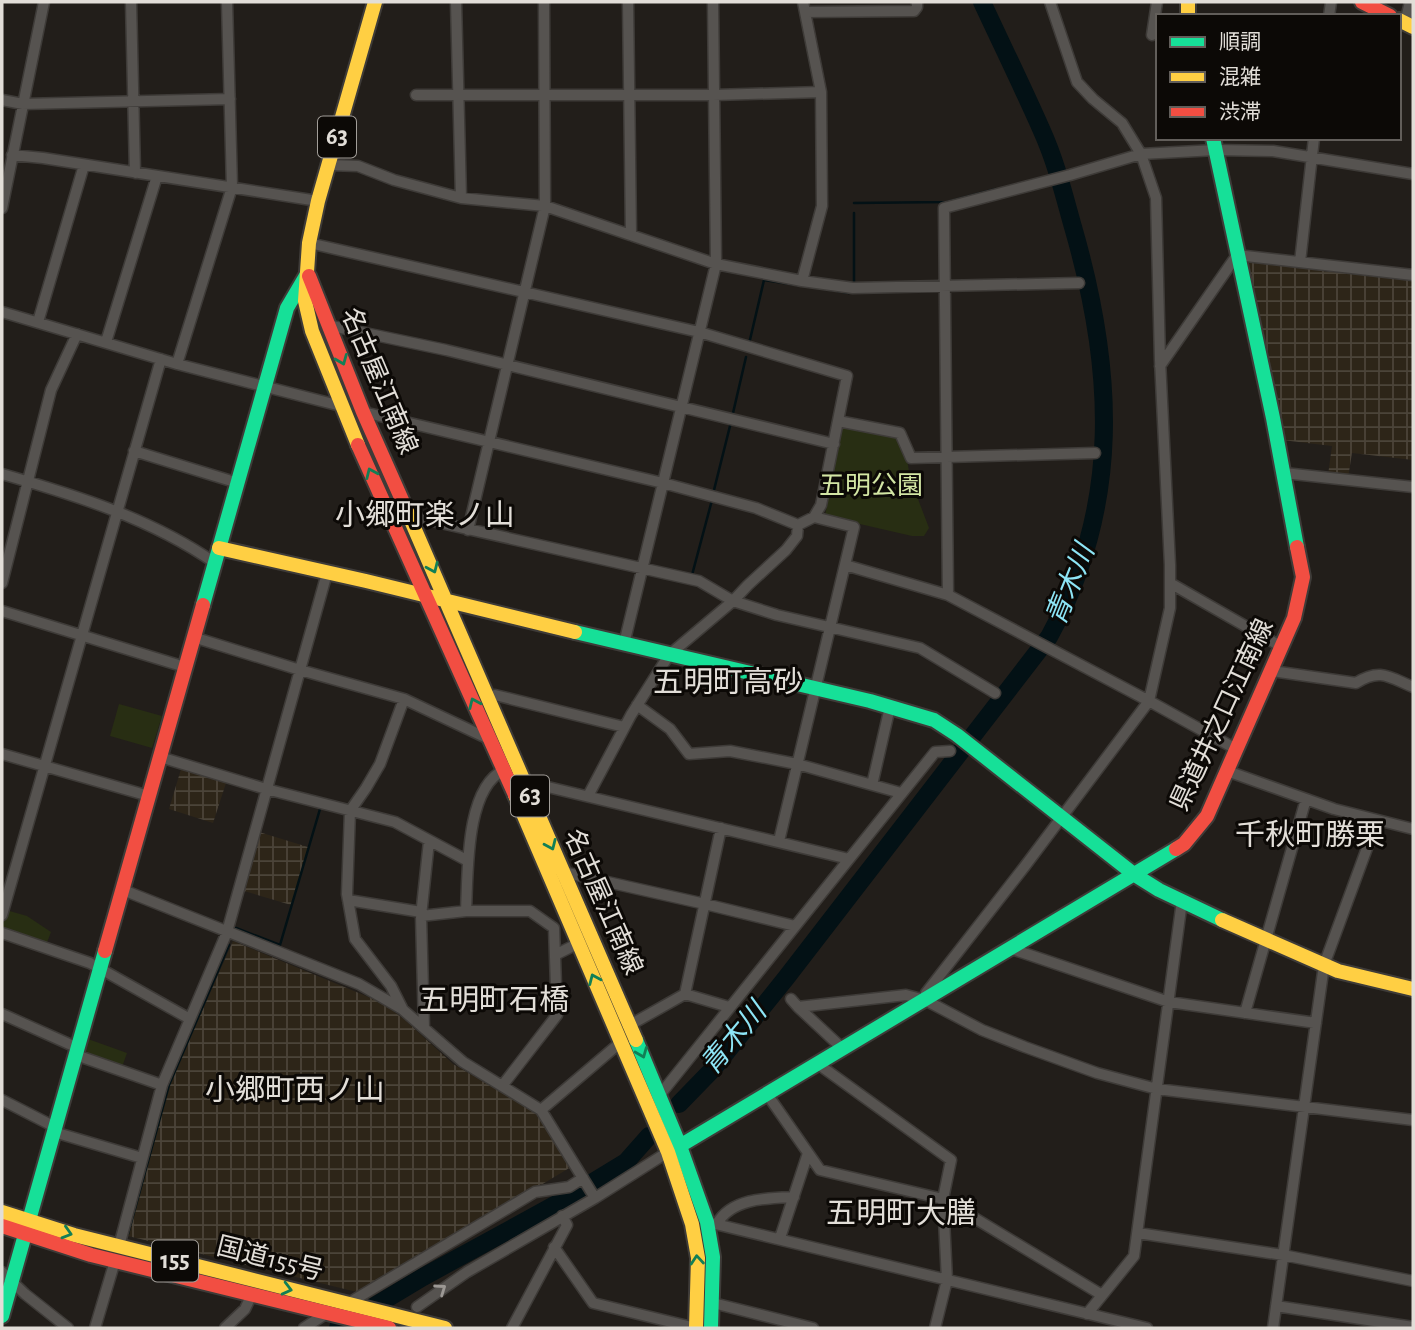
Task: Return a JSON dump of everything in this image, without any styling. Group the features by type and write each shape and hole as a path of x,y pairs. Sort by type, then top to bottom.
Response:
{"main road":[{"name":"名古屋江南線","path":"375,2 317,201 309,243 305,301 312,331 341,407 504,770 621,1042 712,1223 711,1328"},
{"path":"1362,2 1386,14"},
{"name":"県道井之口江南線","path":"674,1149 1135,875 1184,844 1207,816 1294,618 1303,577 1284,473 1214,144"},
{"name":"名古屋江南線","path":"307,273 363,412 448,601 659,1096 674,1149 698,1258 696,1328"},
{"path":"2,1316 7,1276 27,1228 287,308 307,273"},
{"path":"217,555 327,573 816,688 934,719 1135,875 1159,890 1324,965 1413,989"},
{"name":"国道155号","path":"2,1212 27,1228"},
{"name":"国道155号","path":"2,1226 27,1228 252,1294 372,1324 388,1321"},
{"name":"国道155号","path":"117,1254 348,1304 388,1321 445,1328"}],"street":[{"path":"2,208 5,172 12,155 44,2"},
{"path":"131,2 135,173"},
{"path":"177,364 232,187 227,2"},
{"path":"456,2 460,198"},
{"path":"468,530 545,206 544,2"},
{"path":"628,2 631,235"},
{"path":"624,644 716,264 713,2"},
{"path":"802,281 822,206 821,92 804,7 914,11 917,2"},
{"path":"925,1000 926,993 1149,701 1170,608 1156,198 1141,154 1122,123 1077,82 1050,2"},
{"path":"1152,36 1157,2"},
{"path":"1406,24 1410,2"},
{"path":"416,94 714,95 821,92"},
{"path":"2,100 23,104 230,99"},
{"path":"1300,262 1314,140"},
{"path":"948,595 944,208 1141,154 1214,144 1413,174"},
{"path":"12,155 317,201"},
{"path":"38,322 84,165"},
{"path":"329,165 358,166 394,180 460,198 545,206 716,264 802,281 853,288 1079,283"},
{"path":"106,342 157,176"},
{"path":"309,243 699,332 847,376 821,505 814,517 798,525 756,508 663,483 363,412"},
{"path":"1160,366 1237,255 1413,275"},
{"path":"2,312 177,364 341,407"},
{"path":"327,325 508,365 834,444"},
{"path":"2,583 51,390 77,334"},
{"path":"3,909 161,359"},
{"path":"838,421 900,433 911,457 1095,453"},
{"path":"134,451 238,483"},
{"path":"1284,473 1413,488"},
{"path":"2,474 117,512 196,549 217,555"},
{"path":"410,516 699,581 733,601 920,648 995,693"},
{"path":"779,841 854,527 814,517"},
{"path":"587,796 624,727 669,655 733,601 786,550 797,536 798,525"},
{"path":"845,565 948,595 1236,749"},
{"path":"95,1328 162,1085 227,932 327,573"},
{"path":"1170,583 1282,647"},
{"path":"2,611 185,667"},
{"path":"193,638 404,699 489,739"},
{"path":"1272,671 1356,684 1370,674 1387,676 1413,687"},
{"path":"488,699 495,695 624,727"},
{"path":"402,1009 391,986 355,939 348,900 351,811 380,764 404,699"},
{"path":"637,705 670,729 689,754 730,751 797,764 901,793"},
{"path":"872,785 890,706"},
{"path":"659,1096 935,752 950,751"},
{"path":"2,754 149,796"},
{"path":"160,757 266,789 395,822 468,861"},
{"path":"466,911 471,827 493,775 504,770"},
{"path":"1227,771 1377,821 1410,828 1413,816"},
{"path":"524,783 849,859"},
{"path":"1245,1013 1306,799"},
{"path":"1273,1328 1324,965 1377,821"},
{"path":"685,994 721,828"},
{"path":"424,1028 421,914 429,841"},
{"path":"563,873 566,871 795,926"},
{"path":"122,890 359,984 402,1009 463,1062 541,1110 593,1196"},
{"path":"348,900 421,914 530,911 554,929 557,1015 502,1086"},
{"path":"1087,1314 1134,1256 1182,901"},
{"path":"2,933 100,968 190,1019"},
{"path":"555,955 579,943"},
{"path":"1012,949 1169,1002 1316,1023"},
{"path":"630,1025 685,994 729,1007"},
{"path":"843,1049 794,1003 906,995 925,1000 982,1030 1025,1047 1097,1073 1157,1088 1413,1120"},
{"path":"2,1014 77,1052 162,1085"},
{"path":"541,1110 621,1042"},
{"path":"818,1064 951,1160 943,1199 947,1280 935,1328"},
{"path":"767,1094 820,1170 943,1199 1102,1295"},
{"path":"2,1100 55,1130 142,1158"},
{"path":"416,1307 467,1272 674,1149"},
{"path":"780,1238 808,1153"},
{"path":"348,1304 535,1192 569,1187 584,1180"},
{"path":"712,1223 723,1212 745,1203 768,1198 794,1197"},
{"path":"512,1328 567,1225 562,1216"},
{"path":"712,1223 1147,1328"},
{"path":"1138,1233 1283,1255 1413,1280"},
{"path":"554,1247 593,1303 696,1328"},
{"path":"7,1276 68,1328"},
{"path":"225,1328 245,1309 252,1294"},
{"path":"713,1303 813,1328"},
{"path":"1276,1306 1413,1327"},
{"path":"304,1328 331,1313"}],"shaded area":[{"path":"1244,261 1413,279 1413,460 1352,453 1348,478 1328,475 1332,446 1282,440"},
{"path":"181,769 226,783 213,823 169,809"},
{"path":"259,832 308,847 291,905 241,890"},
{"path":"233,941 383,1003 453,1064 538,1114 571,1167 361,1293 128,1236 169,1086"}],"green space":[{"name":"五明公園","path":"842,427 897,438 907,459 910,478 929,528 924,536 912,536 825,516"},
{"path":"119,704 162,716 152,748 110,736"},
{"path":"6,910 27,916 51,932 46,945 2,930"},
{"path":"88,1039 127,1053 122,1067 90,1056 85,1049"}],"waterway":[{"name":"青木川","path":"679,1104 712,1070 786,978 1049,637 1073,587 1089,537 1099,486 1104,435 1103,384 1087,280 1051,155 982,2"},
{"path":"854,203 947,202 996,189"},
{"path":"854,213 854,283"},
{"path":"749,344 764,280 797,285"},
{"path":"821,288 849,293"},
{"path":"733,413 746,357"},
{"path":"714,490 731,422"},
{"path":"692,575 712,500"},
{"path":"236,928 280,945 320,809"},
{"path":"128,1234 169,1085 229,945"},
{"name":"青木川","path":"338,1328 626,1162 649,1136"}],"traffic: fast":[{"path":"1213,140 1273,418 1297,547"},
{"path":"203,605 287,308 307,274"},
{"path":"575,632 870,701 934,720 957,735 1135,875 1159,890 1222,920"},
{"path":"673,1150 1176,849"},
{"path":"2,1316 105,951"},
{"path":"636,1040 680,1146 707,1222 713,1257 711,1328"}],"traffic: slow":[{"path":"358,445 312,331 305,301 309,243 318,201 375,2"},
{"path":"1188,2 1188,14"},
{"path":"1401,21 1413,27"},
{"path":"406,509 636,1040"},
{"path":"219,548 575,632"},
{"path":"515,795 668,1152 692,1224 698,1258 696,1328"},
{"path":"1222,920 1338,971 1413,989"},
{"path":"2,1212 74,1235 445,1328"}],"traffic: jam":[{"path":"1362,2 1386,14"},
{"path":"309,276 363,412 406,509"},
{"path":"358,445 515,795"},
{"path":"1176,849 1184,844 1207,816 1294,618 1303,577 1297,547"},
{"path":"105,951 203,605"},
{"path":"2,1226 91,1255 389,1328"}],"district":[{"name":"小郷町楽ノ山","path":"425,516"},
{"name":"五明町高砂","path":"728,683"},
{"name":"千秋町勝栗","path":"1310,836"},
{"name":"五明町石橋","path":"494,1001"},
{"name":"小郷町西ノ山","path":"295,1091"},
{"name":"五明町大膳","path":"901,1214"}]}
